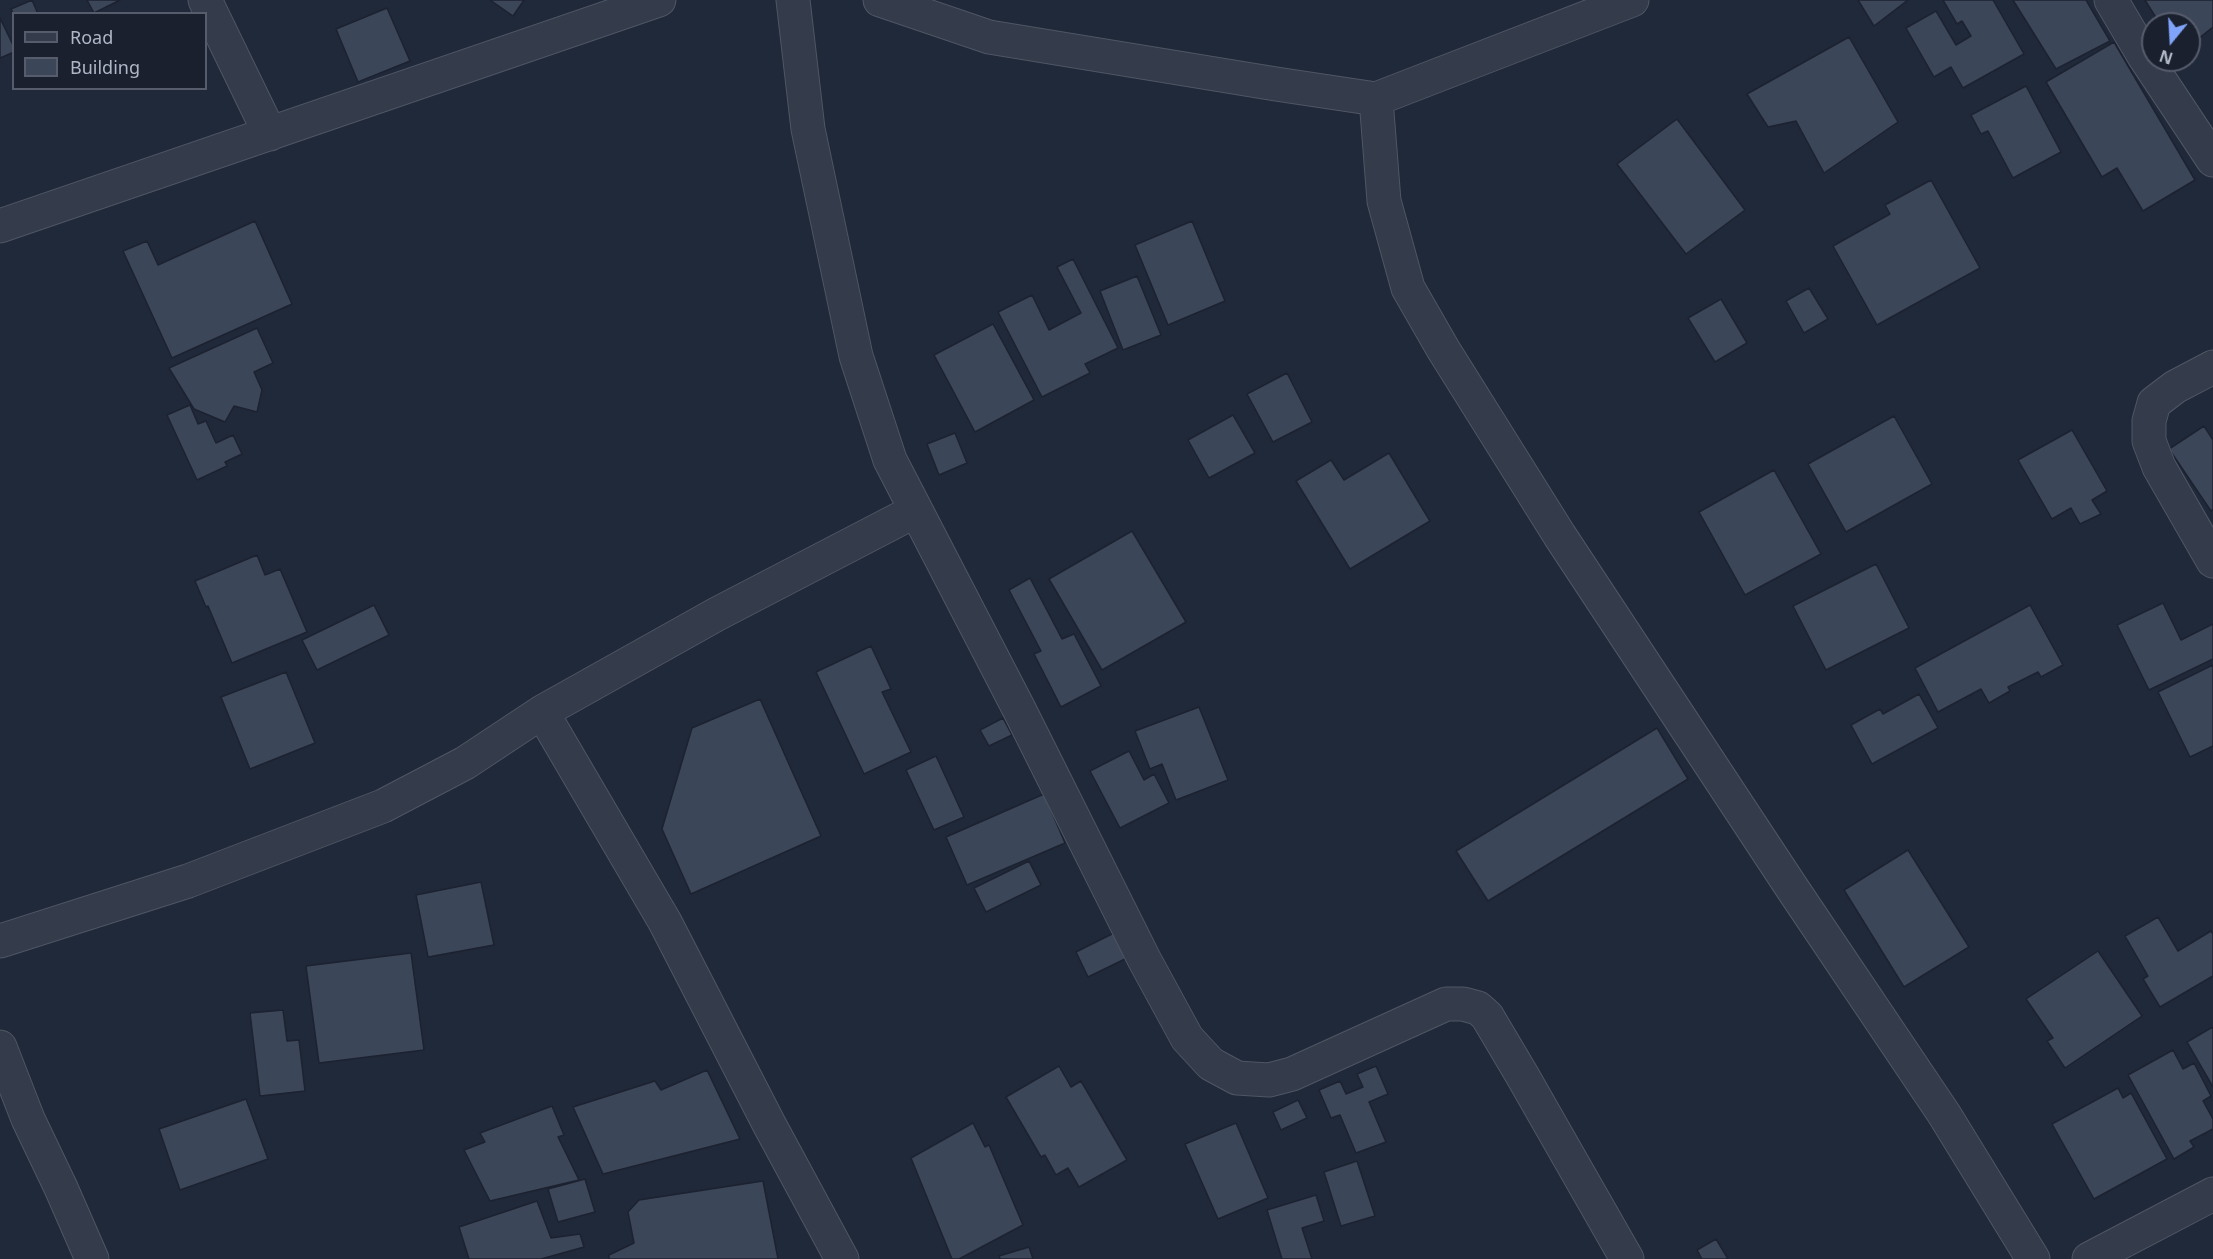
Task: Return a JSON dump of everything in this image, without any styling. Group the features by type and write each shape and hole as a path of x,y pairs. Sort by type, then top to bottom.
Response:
{"street":[{"path":"205,0 270,134"},
{"path":"0,226 659,0"},
{"path":"793,0 808,129 856,356 891,460 1144,959 1187,1038 1211,1064 1237,1078 1269,1080 1292,1074 1446,1004 1463,1004 1478,1008 1487,1017 1516,1065 1627,1259"},
{"path":"880,0 989,38 1376,99 1632,0"},
{"path":"2111,0 2144,56 2213,160"},
{"path":"1376,99 1384,201 1408,288 1443,349 1560,536 1798,898 1944,1114 2033,1259"},
{"path":"2213,367 2175,387 2154,403 2149,421 2149,441 2159,467 2213,561"},
{"path":"0,941 188,881 383,806 465,763 542,712 717,614 915,511"},
{"path":"542,712 665,922 769,1124 842,1259"},
{"path":"0,1047 28,1119 92,1259"},
{"path":"2089,1259 2213,1194"}],"building":[{"path":"32,0 37,12 12,12 11,9"},
{"path":"87,0 120,0 96,12 93,12"},
{"path":"490,0 524,0 513,16"},
{"path":"1858,0 1908,0 1874,26"},
{"path":"1943,0 1993,0 2024,54 1963,88 1951,67 1934,77 1906,28 1936,11 1956,45 1971,36 1962,21 1957,24"},
{"path":"2013,0 2086,0 2110,41 2056,69"},
{"path":"2145,0 2213,0 2213,27 2201,36 2201,12 2152,12"},
{"path":"387,8 410,61 358,82 336,29"},
{"path":"0,18 12,43 12,53 0,58"},
{"path":"1849,37 1898,122 1824,173 1796,121 1768,127 1747,94"},
{"path":"2114,42 2195,180 2143,211 2117,168 2102,177 2046,82"},
{"path":"2026,86 2061,152 2013,178 1988,131 1981,134 1971,115"},
{"path":"1677,119 1745,210 1686,254 1617,164"},
{"path":"1931,180 1980,268 1877,325 1833,246 1890,214 1885,205"},
{"path":"255,221 292,304 172,358 123,251 147,241 158,265"},
{"path":"1192,221 1225,301 1168,325 1135,245"},
{"path":"1073,259 1118,348 1085,364 1090,373 1042,397 998,312 1032,295 1049,330 1081,313 1057,267"},
{"path":"1137,276 1161,335 1123,350 1100,291"},
{"path":"1809,288 1828,319 1804,333 1786,301"},
{"path":"1721,299 1747,343 1715,362 1688,318"},
{"path":"993,324 1034,400 975,432 934,355"},
{"path":"257,328 273,363 254,372 262,390 257,412 234,406 225,422 194,409 169,368"},
{"path":"1287,373 1312,422 1273,442 1247,394"},
{"path":"190,405 198,424 206,421 216,443 233,435 242,454 225,462 227,466 197,480 167,415"},
{"path":"1233,415 1255,453 1209,478 1188,440"},
{"path":"1894,416 1932,484 1846,532 1808,464"},
{"path":"2204,426 2213,440 2213,509 2211,511 2169,449"},
{"path":"2072,430 2107,491 2092,500 2101,514 2080,524 2071,508 2052,519 2018,460"},
{"path":"955,433 967,463 939,475 927,444"},
{"path":"1389,453 1430,521 1350,569 1296,481 1331,460 1344,480"},
{"path":"1774,470 1821,554 1745,595 1699,512"},
{"path":"1132,531 1186,622 1102,670 1049,579"},
{"path":"257,555 265,575 280,569 307,632 232,663 195,581"},
{"path":"1876,564 1909,628 1826,670 1793,606"},
{"path":"1030,578 1062,639 1074,634 1101,686 1061,707 1034,654 1041,651 1009,590"},
{"path":"2163,603 2181,640 2213,624 2213,659 2149,690 2117,625"},
{"path":"374,605 389,635 317,670 302,640"},
{"path":"2030,605 2063,665 2041,677 2038,672 2008,687 2010,691 1989,703 1981,689 1938,712 1915,668"},
{"path":"871,646 891,689 882,692 911,752 864,774 816,672"},
{"path":"2213,665 2213,746 2190,757 2158,692"},
{"path":"286,672 315,743 250,769 221,697"},
{"path":"1919,694 1938,728 1872,764 1851,725 1880,709 1883,714"},
{"path":"760,699 821,836 691,894 662,829 692,728"},
{"path":"1199,707 1228,780 1176,800 1162,764 1150,769 1135,731"},
{"path":"1003,718 1012,735 989,746 980,730"},
{"path":"1657,728 1688,779 1488,901 1456,851"},
{"path":"1129,751 1144,780 1154,774 1169,803 1120,828 1090,771"},
{"path":"936,756 964,817 934,830 906,770"},
{"path":"1044,794 1065,843 967,885 946,837"},
{"path":"1908,850 1969,947 1904,987 1844,890"},
{"path":"1029,861 1041,885 986,912 974,888"},
{"path":"481,882 494,945 428,957 416,895"},
{"path":"2158,917 2178,951 2211,931 2213,934 2213,976 2160,1007 2143,979 2148,976 2125,936"},
{"path":"1114,933 1127,958 1088,977 1076,952"},
{"path":"2098,951 2142,1016 2065,1068 2047,1041 2053,1038 2026,999"},
{"path":"411,953 424,1050 319,1063 306,966"},
{"path":"283,1010 287,1041 299,1040 305,1091 260,1096 250,1013"},
{"path":"2213,1027 2213,1087 2187,1042"},
{"path":"2173,1050 2183,1069 2194,1063 2211,1096 2203,1101 2213,1119 2213,1129 2190,1141 2194,1147 2174,1159 2128,1075"},
{"path":"1059,1066 1071,1087 1081,1081 1127,1160 1079,1187 1068,1168 1056,1175 1045,1155 1041,1157 1006,1097"},
{"path":"1376,1066 1388,1094 1369,1102 1386,1142 1356,1153 1340,1115 1331,1118 1319,1090 1340,1081 1346,1094 1363,1087 1357,1074"},
{"path":"707,1070 740,1139 603,1174 573,1107 655,1081 661,1090"},
{"path":"2118,1088 2123,1098 2131,1093 2167,1159 2094,1199 2052,1124"},
{"path":"246,1099 268,1159 180,1190 159,1129"},
{"path":"1298,1100 1307,1118 1281,1130 1273,1112"},
{"path":"552,1106 564,1135 558,1137 579,1180 490,1201 464,1150 485,1142 480,1133"},
{"path":"973,1123 985,1147 989,1145 1023,1225 959,1259 952,1259 911,1158"},
{"path":"1236,1123 1268,1198 1218,1219 1185,1144"},
{"path":"1357,1161 1375,1216 1341,1226 1324,1172"},
{"path":"585,1179 595,1212 558,1222 548,1189"},
{"path":"763,1181 778,1259 609,1259 609,1255 634,1243 628,1212 639,1200"},
{"path":"1316,1195 1324,1221 1302,1228 1312,1259 1282,1259 1267,1210"},
{"path":"537,1201 551,1238 580,1234 584,1247 541,1259 469,1259 459,1227"},
{"path":"1716,1239 1728,1259 1702,1259 1697,1250"},
{"path":"1029,1247 1033,1259 1000,1259 999,1256"}]}
